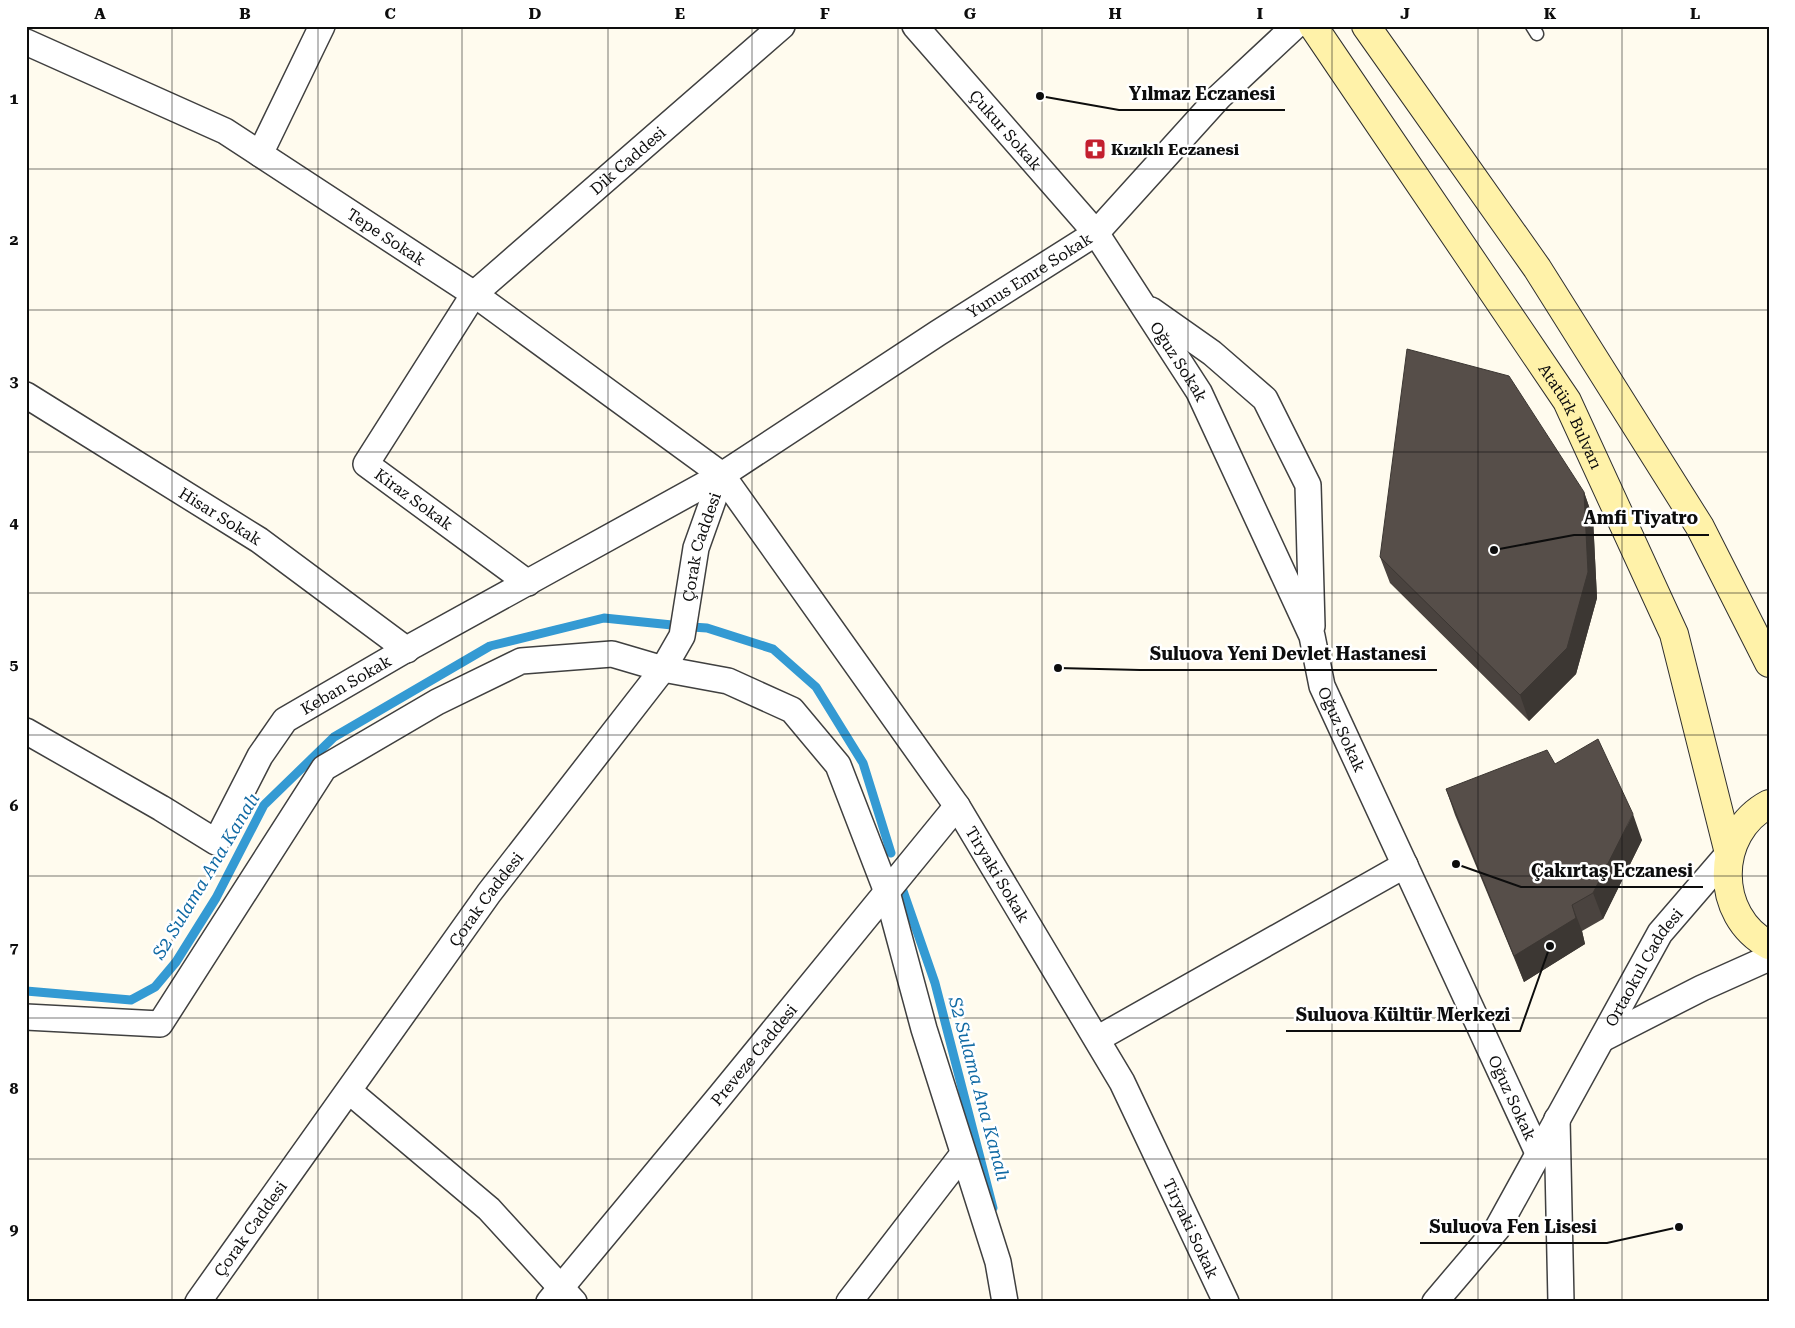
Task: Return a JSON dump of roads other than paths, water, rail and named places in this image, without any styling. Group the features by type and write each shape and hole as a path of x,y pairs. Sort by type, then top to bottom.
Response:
{"main road":[{"name":"Atatürk Bulvarı","path":"1313,26 1567,401 1674,634 1729,853"},
{"path":"1366,26 1537,268 1700,527 1769,663"},
{"name":"Atatürk Bulvarı","path":"1769,804 1759,809 1740,828 1729,853 1726,877 1731,901 1742,923 1759,940 1769,945"}],"street":[{"path":"260,154 322,26"},
{"name":"Dik Caddesi","path":"474,294 782,26"},
{"name":"Çukur Sokak","path":"915,26 1096,233"},
{"name":"Yunus Emre Sokak","path":"722,475 938,333 1096,233 1219,97 1295,26"},
{"name":"Tepe Sokak","path":"26,42 225,131 474,294 722,475"},
{"name":"Oğuz Sokak","path":"1096,233 1199,392 1312,636 1322,686 1538,1153"},
{"name":"Kiraz Sokak","path":"474,294 366,464 528,583"},
{"path":"1141,302 1212,353 1265,399 1308,485 1312,636"},
{"name":"Hisar Sokak","path":"26,395 260,540 407,650"},
{"name":"Keban Sokak","path":"26,731 161,808 216,842 260,756 285,720 722,475"},
{"name":"Çorak Caddesi","path":"198,1302 489,893 663,669 682,636 696,548 722,475"},
{"name":"Tiryaki Sokak","path":"722,475 957,806 1122,1082 1226,1302"},
{"path":"26,1017 160,1024 324,768 438,702 521,660 612,654 663,669 728,681 792,710 838,765 887,892 924,1029 998,1262 1004,1302"},
{"name":"Preveze Caddesi","path":"561,1297 720,1096 957,806"},
{"name":"Ortaokul Caddesi","path":"1435,1302 1497,1229 1660,933 1729,853"},
{"path":"1097,1038 1405,865"},
{"name":"Ortaokul Caddesi","path":"1602,1038 1702,988 1769,958"},
{"path":"349,1091 489,1208 561,1297"},
{"path":"1557,1120 1561,1302"},
{"path":"849,1302 963,1154"}],"waterway":[{"name":"S2 Sulama Ana Kanalı","path":"26,991 131,1000 155,987 176,962 216,898 264,805 334,737 490,646 604,618 672,625"},
{"name":"S2 Sulama Ana Kanalı","path":"692,627 707,628 773,649 816,687 863,763 891,853"},
{"name":"S2 Sulama Ana Kanalı","path":"902,888 935,983 993,1208"}],"place":[{"name":"Yılmaz Eczanesi","path":"1040,96"},
{"name":"Kızıklı Eczanesi","path":"1095,149"},
{"name":"Amfi Tiyatro","path":"1494,550"},
{"name":"Suluova Yeni Devlet Hastanesi","path":"1058,668"},
{"name":"Çakırtaş Eczanesi","path":"1456,864"},
{"name":"Suluova Kültür Merkezi","path":"1550,946"},
{"name":"Suluova Fen Lisesi","path":"1679,1227"}]}
